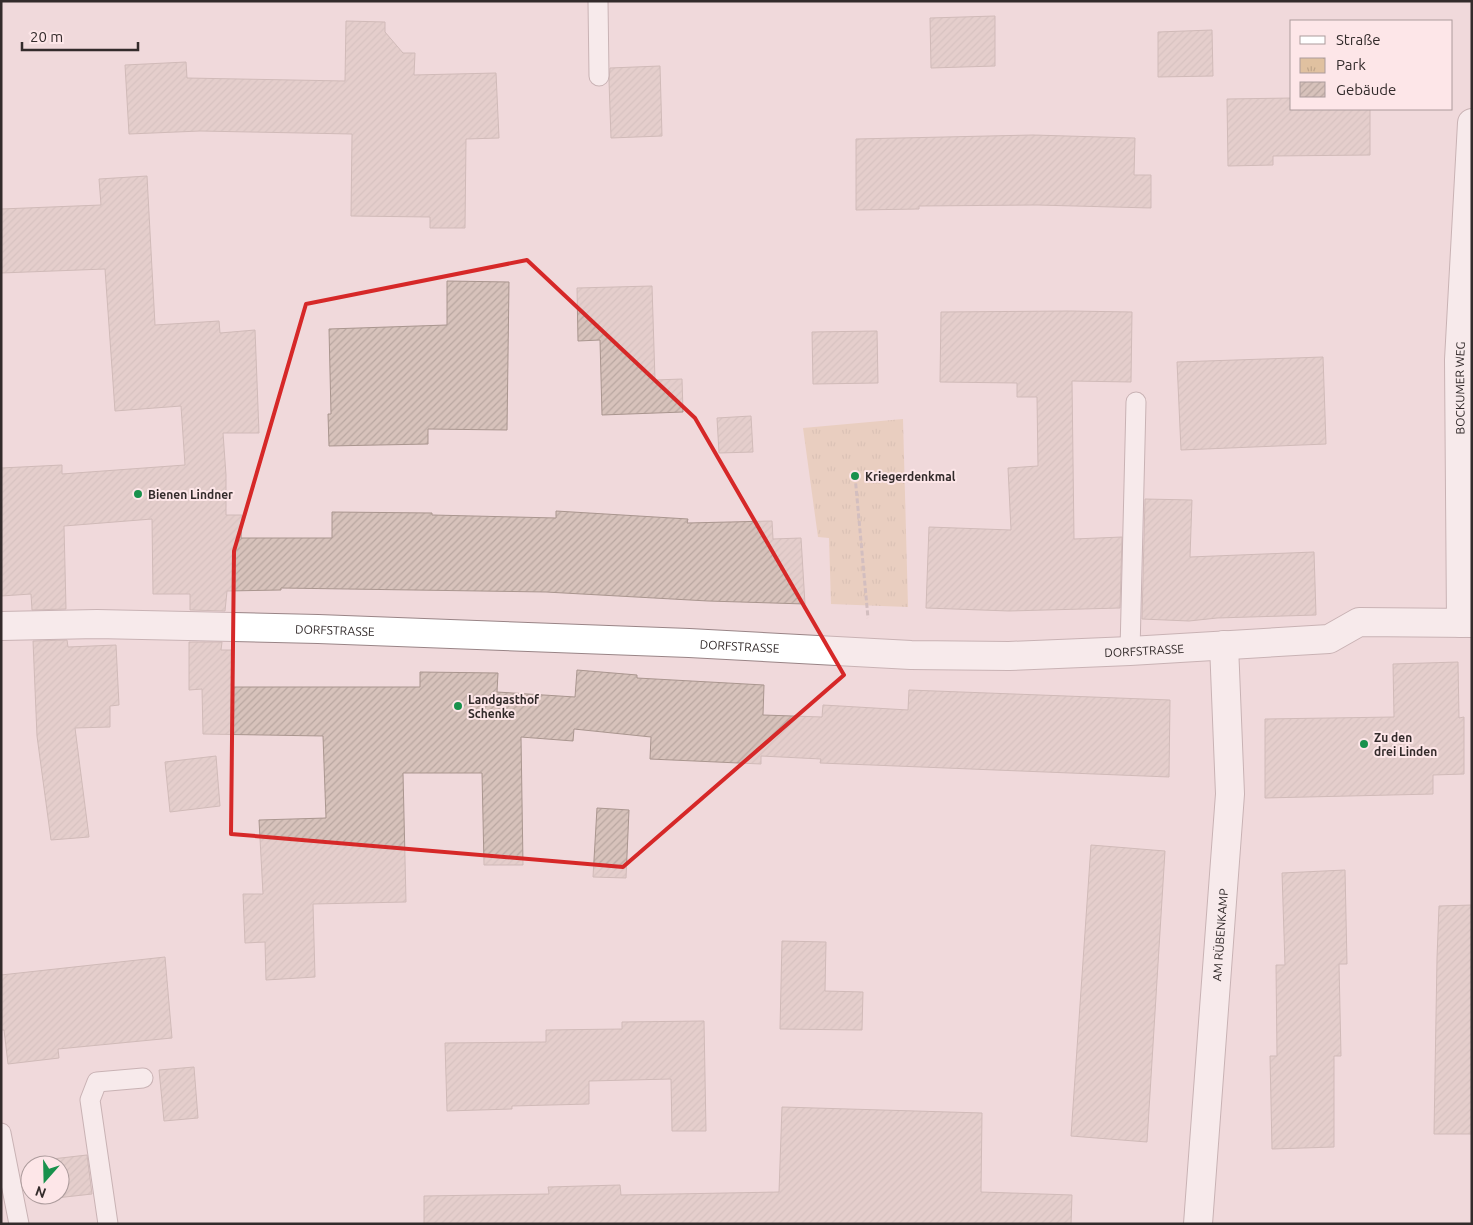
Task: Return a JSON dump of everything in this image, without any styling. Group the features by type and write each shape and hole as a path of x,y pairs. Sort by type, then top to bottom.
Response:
{"street":[{"name":"BOCKUMER WEG","path":"1466,622 1459,360 1472,124"},
{"name":"DORFSTRASSE","path":"1,626 98,624 318,629 688,643 910,655 1009,656 1329,639 1359,622 1466,622"},
{"name":"AM RÜBENKAMP","path":"1198,1224 1230,794 1224,645"}],"lane":[{"path":"598,1 599,76"},
{"path":"1130,651 1136,402"},
{"path":"108,1224 90,1100 97,1082 143,1078"},
{"path":"1,1134 20,1224"}],"path":[{"path":"855,476 871,653"}],"highlighted area":[{"path":"527,260 695,418 844,675 623,867 231,834 234,551 306,304"}],"green space":[{"path":"903,419 908,607 831,604 829,538 818,537 803,428"}],"building":[{"path":"995,16 995,66 931,68 930,18"},
{"path":"346,21 385,22 385,32 403,53 415,53 414,75 496,73 499,138 466,139 465,228 430,228 430,217 351,216 352,134 200,131 129,134 125,65 186,62 187,78 345,81"},
{"path":"1212,30 1213,76 1158,77 1158,32"},
{"path":"660,66 662,136 611,138 610,68"},
{"path":"1290,98 1290,110 1370,110 1370,155 1273,156 1273,165 1228,166 1227,99"},
{"path":"1033,135 1135,138 1134,175 1151,175 1151,208 1037,205 919,206 919,209 856,210 856,139"},
{"path":"147,176 155,325 219,321 220,333 255,330 259,433 223,433 226,515 242,515 241,538 332,538 332,512 432,513 432,515 556,518 556,511 688,519 687,523 772,521 773,539 801,538 805,604 546,592 281,588 281,590 227,591 225,611 190,610 190,594 153,594 152,519 64,526 66,609 32,610 31,594 1,596 1,468 62,465 62,474 185,465 181,406 115,411 105,269 1,273 1,209 101,205 99,179"},
{"path":"447,281 509,282 507,430 428,429 428,444 329,446 328,414 331,414 329,329 447,325"},
{"path":"652,286 655,380 682,379 683,412 602,415 600,340 578,341 577,288"},
{"path":"941,312 1132,312 1131,382 1072,381 1074,539 1122,537 1120,608 1009,611 926,608 929,527 1011,530 1008,468 1038,466 1037,397 1017,397 1017,383 940,382"},
{"path":"877,331 878,383 813,384 812,332"},
{"path":"1323,357 1326,444 1181,450 1177,362"},
{"path":"751,416 753,452 719,453 717,418"},
{"path":"1145,499 1192,500 1190,557 1314,552 1316,615 1217,618 1189,621 1142,619"},
{"path":"67,640 68,647 116,645 119,705 110,706 110,727 75,728 89,837 51,840 37,736 33,641"},
{"path":"189,642 222,642 221,650 231,650 232,687 420,687 420,672 498,673 497,692 575,697 577,670 637,675 637,678 764,685 763,715 822,717 823,705 908,710 909,690 1170,700 1169,777 820,763 821,759 761,756 761,764 650,759 651,737 574,729 573,741 521,737 523,865 484,865 482,773 403,773 406,902 313,904 315,977 266,980 265,942 245,943 243,894 263,894 259,820 326,818 323,736 203,734 202,689 189,690"},
{"name":"Zu den drei Linden","path":"1458,662 1459,718 1464,717 1464,774 1433,775 1433,794 1265,798 1265,719 1394,717 1393,664"},
{"path":"216,756 220,806 170,812 165,762"},
{"path":"597,808 629,810 626,878 593,877"},
{"path":"1091,845 1165,851 1147,1142 1071,1136"},
{"path":"1345,870 1347,964 1339,964 1341,1056 1334,1056 1334,1147 1272,1149 1270,1056 1277,1056 1276,965 1285,965 1282,873"},
{"path":"1472,905 1472,1134 1434,1134 1439,906"},
{"path":"782,941 826,942 825,991 863,992 862,1030 780,1029"},
{"path":"165,957 172,1038 58,1049 59,1058 8,1064 4,1030 1,1030 1,975"},
{"path":"704,1021 706,1131 672,1131 671,1079 589,1081 589,1104 512,1106 512,1109 447,1111 445,1043 546,1042 546,1030 622,1029 622,1022"},
{"path":"194,1067 198,1118 164,1121 159,1070"},
{"path":"782,1107 982,1113 981,1192 1072,1195 1071,1224 424,1224 424,1196 549,1194 548,1187 620,1185 621,1195 779,1192"},
{"path":"87,1155 92,1194 70,1196 70,1157"}],"place":[{"name":"Kriegerdenkmal","path":"855,476"},
{"name":"Bienen Lindner","path":"138,494"},
{"name":"Landgasthof Schenke","path":"458,706"},
{"name":"Zu den drei Linden","path":"1364,744"}]}
